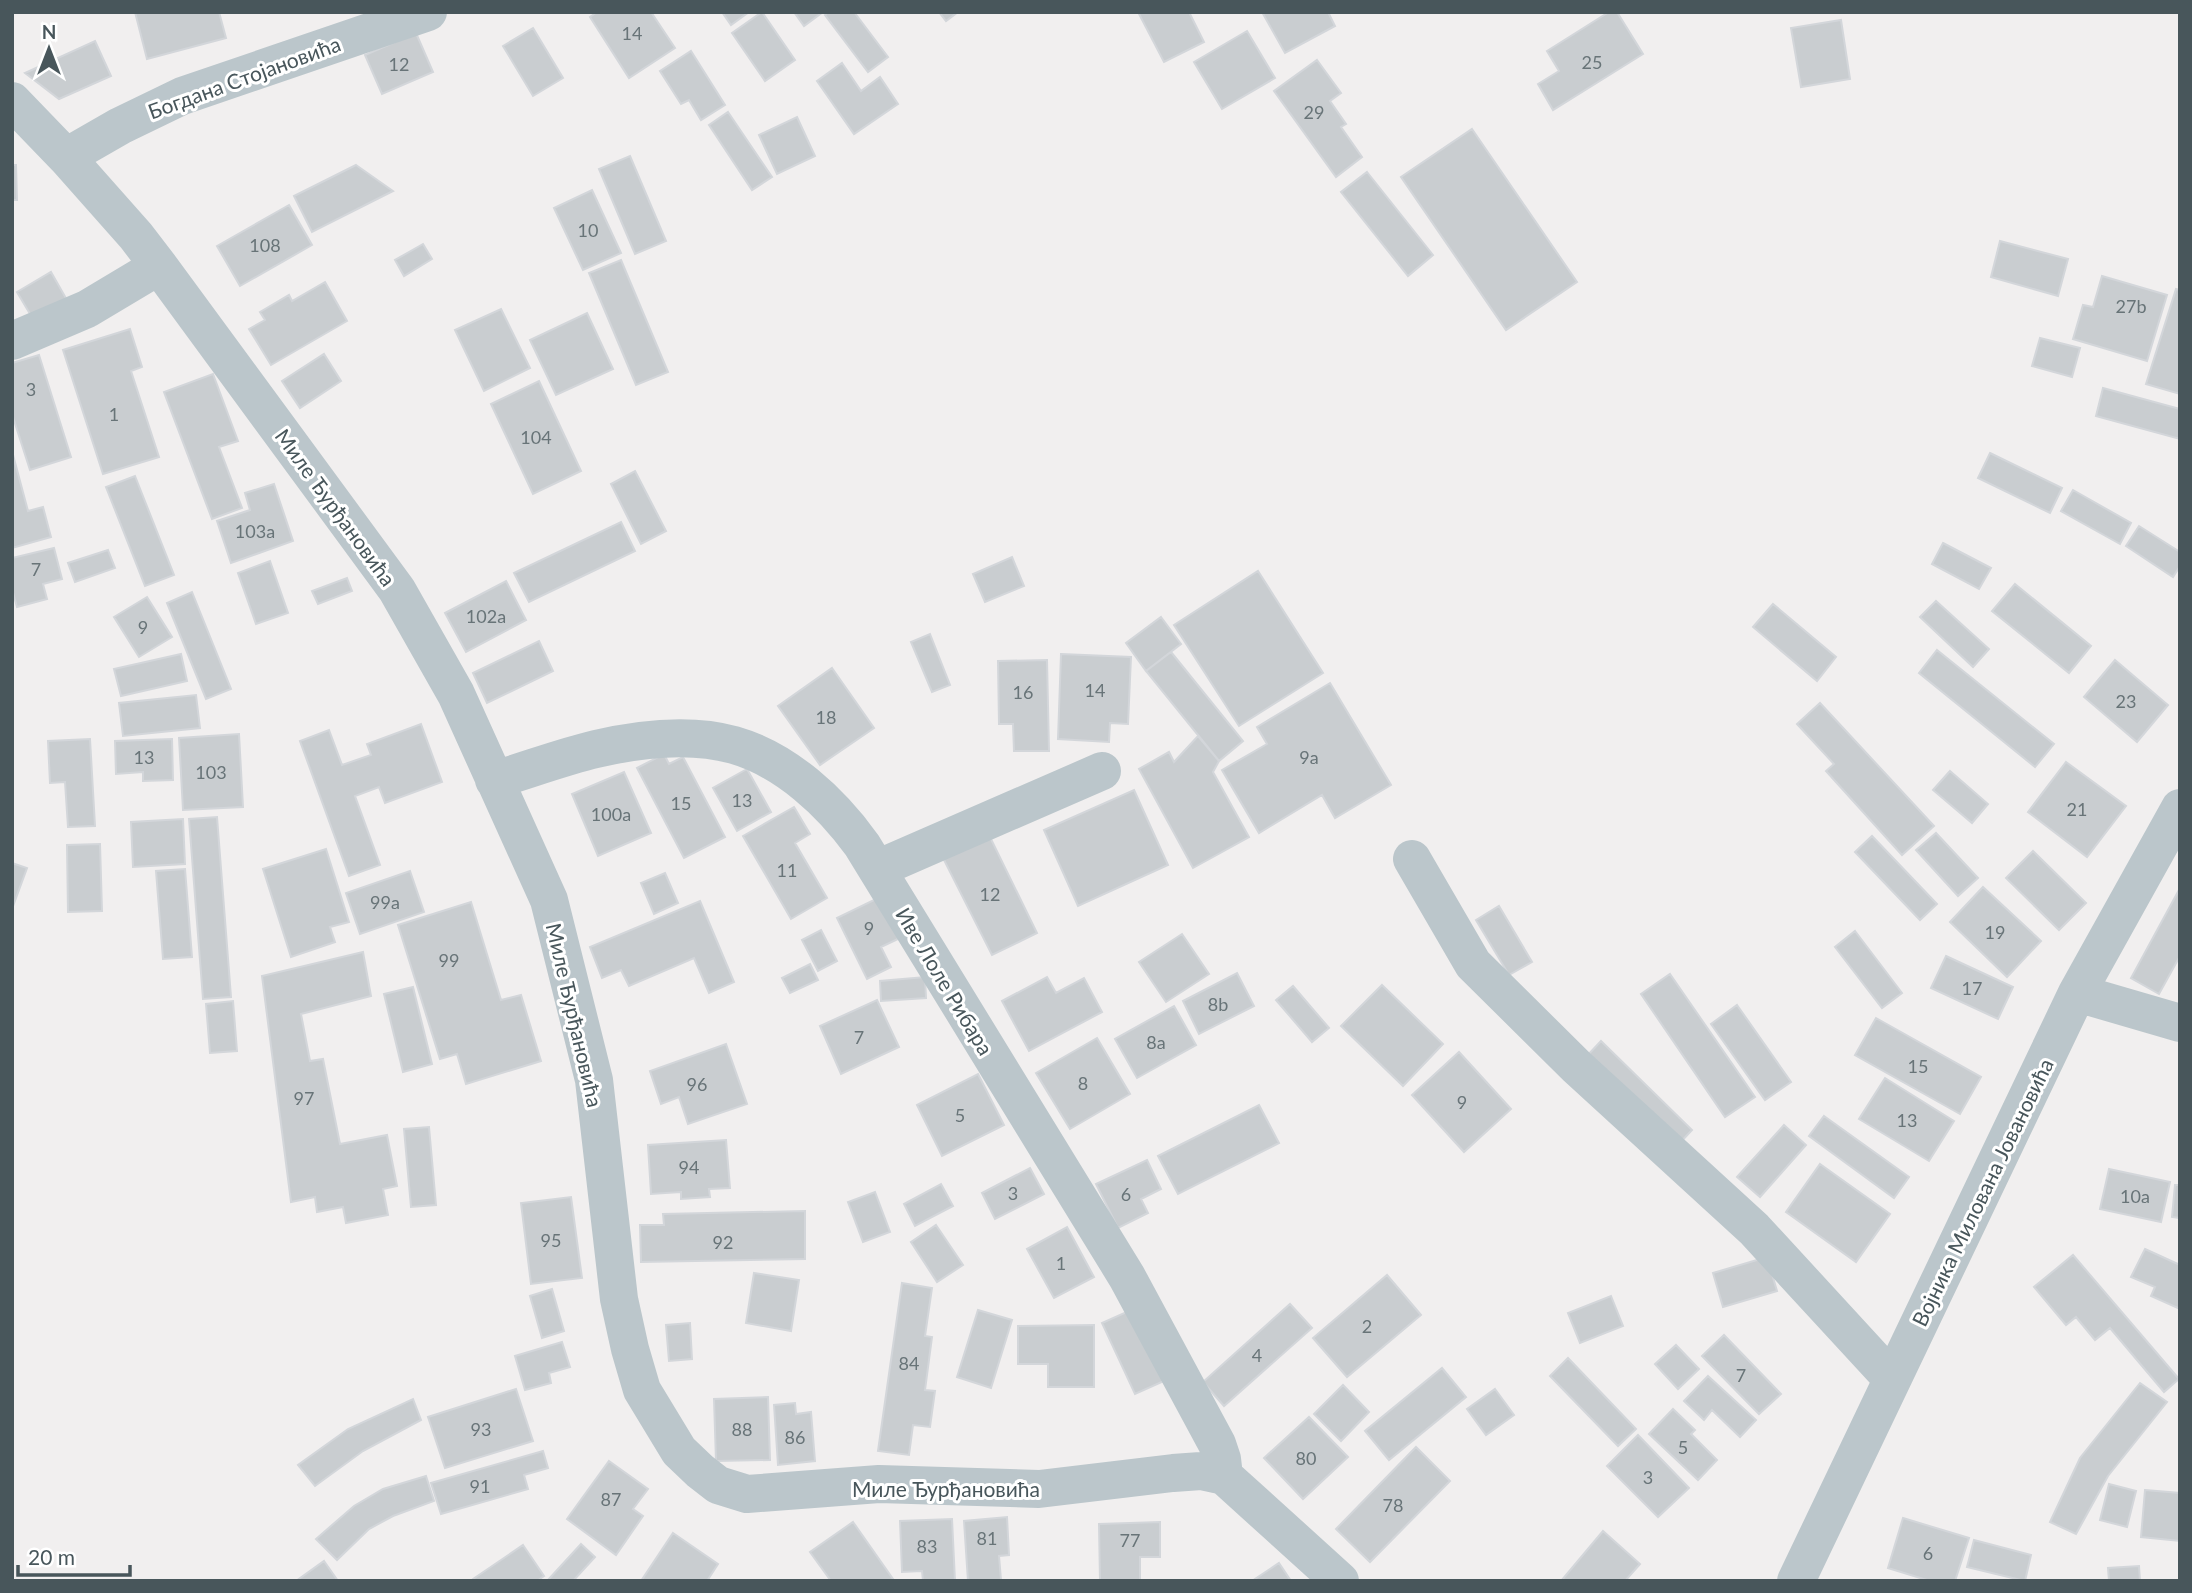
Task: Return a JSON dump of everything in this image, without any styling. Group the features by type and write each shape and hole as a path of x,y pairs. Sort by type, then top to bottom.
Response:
{"street":[{"name":"Богдана Стојановића","path":"66,157 120,126 183,96 428,12"},
{"name":"Миле Ђурђановића","path":"12,101 66,157 159,266 397,590 456,694 549,900 594,1080 619,1299 642,1391 679,1451 718,1485 747,1494 879,1485 1040,1489 1201,1471 1224,1476"},
{"path":"12,341 87,309 159,266"},
{"name":"Иве Лоле Рибара","path":"494,780 595,749 632,743 702,739 734,745 765,758 814,790 850,827 877,869 1127,1277 1217,1444 1224,1476"},
{"path":"877,869 1102,771"},
{"name":"Војника Милована Јовановића","path":"1796,1581 2077,993 2180,808"},
{"path":"1412,859 1473,964 1577,1067 1754,1229 1892,1379"},
{"path":"2077,993 2180,1023"},
{"path":"1224,1476 1340,1581"}],"building":[{"path":"135,12 219,12 226,38 147,59"},
{"path":"597,12 651,12 675,48 629,78 590,17"},
{"path":"722,12 749,12 731,25"},
{"path":"762,12 795,60 765,81 732,33"},
{"path":"794,12 823,12 804,26"},
{"path":"828,12 854,12 888,57 868,72 825,15"},
{"path":"939,12 958,12 946,21"},
{"path":"1138,12 1189,12 1204,42 1164,62"},
{"path":"1262,12 1328,12 1335,26 1285,53"},
{"path":"1609,12 1617,12 1643,54 1553,110 1538,84 1559,71 1547,51"},
{"path":"1841,20 1850,79 1801,87 1791,28"},
{"path":"533,28 563,78 533,96 503,46"},
{"path":"1247,31 1275,78 1222,109 1194,62"},
{"path":"416,33 433,72 382,94 365,55"},
{"path":"95,41 111,76 59,99 25,73"},
{"path":"691,51 725,105 701,120 689,100 681,104 660,71"},
{"path":"1317,60 1341,93 1330,101 1346,124 1341,127 1362,157 1336,177 1274,91"},
{"path":"842,63 861,91 880,77 898,104 854,134 817,81"},
{"path":"728,112 772,177 752,190 709,125"},
{"path":"797,117 815,156 777,174 759,135"},
{"path":"1472,129 1577,282 1506,330 1401,177"},
{"path":"630,156 666,241 635,254 599,169"},
{"path":"12,165 16,165 17,200 12,200"},
{"path":"356,165 393,191 312,232 294,196"},
{"path":"1367,172 1433,255 1408,276 1341,192"},
{"path":"592,190 621,253 583,270 554,208"},
{"path":"289,205 312,245 240,286 217,246"},
{"path":"2000,241 2068,259 2058,296 1991,277"},
{"path":"423,244 432,259 404,276 395,260"},
{"path":"621,260 668,372 636,385 589,273"},
{"path":"51,272 67,300 33,319 17,292"},
{"path":"2102,276 2167,295 2147,361 2073,339 2083,305 2093,307"},
{"path":"325,282 347,321 271,365 249,329 265,320 260,312 289,295 292,301"},
{"path":"2176,289 2180,290 2180,394 2146,384"},
{"path":"501,309 530,368 484,391 455,330"},
{"path":"587,313 613,369 556,395 530,340"},
{"path":"130,329 142,367 131,371 159,457 103,474 63,350"},
{"path":"2040,338 2080,348 2072,377 2032,366"},
{"path":"324,354 341,381 300,408 282,381"},
{"path":"39,355 71,457 30,470 12,414 12,363"},
{"path":"213,374 238,441 219,447 242,508 212,519 164,392"},
{"path":"539,381 581,471 533,494 491,404"},
{"path":"2103,388 2180,409 2180,439 2096,416"},
{"path":"12,451 28,511 43,507 51,537 12,548"},
{"path":"1990,453 2062,488 2050,513 1978,478"},
{"path":"635,471 666,531 641,544 611,484"},
{"path":"135,476 174,575 145,586 106,487"},
{"path":"274,484 293,541 231,563 217,521 250,510 245,493"},
{"path":"2073,490 2131,523 2120,544 2061,511"},
{"path":"621,522 635,551 529,602 514,573"},
{"path":"2139,526 2180,552 2180,566 2173,577 2126,546"},
{"path":"1943,543 1991,568 1979,589 1932,564"},
{"path":"54,548 62,579 43,584 47,599 17,607 12,589 12,558"},
{"path":"108,550 115,568 75,582 68,563"},
{"path":"1012,557 1024,586 985,602 973,574"},
{"path":"270,561 288,613 256,624 238,573"},
{"path":"1258,571 1323,673 1239,726 1174,625"},
{"path":"347,578 352,591 318,604 312,591"},
{"path":"506,581 526,620 466,652 445,613"},
{"path":"2015,584 2091,646 2069,673 1992,611"},
{"path":"192,592 231,689 206,699 167,603"},
{"path":"147,597 172,637 139,657 114,617"},
{"path":"1936,601 1989,649 1973,667 1920,617"},
{"path":"1773,604 1836,657 1817,681 1753,627"},
{"path":"1161,617 1181,644 1146,671 1126,643"},
{"path":"930,634 950,685 932,692 911,642"},
{"path":"539,641 553,671 487,703 473,673"},
{"path":"1937,650 2054,744 2035,767 1919,673"},
{"path":"1171,652 1243,741 1219,761 1146,671"},
{"path":"181,654 187,681 121,696 114,669"},
{"path":"1061,654 1131,657 1128,724 1110,723 1109,742 1058,739"},
{"path":"1047,660 1049,751 1014,751 1013,724 999,724 998,661"},
{"path":"2115,660 2168,705 2137,742 2084,697"},
{"path":"832,668 874,728 820,765 778,706"},
{"path":"1330,683 1391,785 1335,818 1322,795 1259,833 1222,770 1267,744 1257,727"},
{"path":"196,695 200,728 123,736 119,703"},
{"path":"1820,703 1934,826 1902,855 1826,771 1834,764 1797,724"},
{"path":"421,724 442,782 385,803 379,787 355,796 380,865 349,876 300,741 329,730 342,765 371,755 367,744"},
{"path":"239,734 243,807 183,810 179,738"},
{"path":"1198,736 1219,761 1213,772 1249,837 1193,868 1139,769 1169,752 1174,762"},
{"path":"90,739 95,826 68,827 65,782 50,783 48,741"},
{"path":"172,739 173,780 143,781 143,772 116,774 115,741"},
{"path":"664,754 669,764 683,757 725,837 684,858 637,768"},
{"path":"2066,762 2126,806 2087,857 2028,812"},
{"path":"747,769 771,812 737,831 713,788"},
{"path":"1950,771 1988,804 1972,823 1933,790"},
{"path":"624,772 651,833 598,856 572,794"},
{"path":"1134,790 1168,865 1078,906 1044,830"},
{"path":"794,807 810,834 795,843 827,898 791,919 743,836"},
{"path":"217,817 231,997 203,999 189,819"},
{"path":"183,819 185,864 133,867 131,822"},
{"path":"988,833 1037,933 992,955 942,856"},
{"path":"1936,833 1978,878 1958,896 1916,850"},
{"path":"1872,836 1937,904 1920,920 1855,852"},
{"path":"100,844 102,911 68,912 67,845"},
{"path":"326,849 349,922 330,927 335,942 291,957 263,869"},
{"path":"2033,851 2086,903 2059,930 2006,878"},
{"path":"12,863 27,868 12,909"},
{"path":"185,869 192,957 163,959 156,871"},
{"path":"410,871 424,912 360,934 346,893"},
{"path":"665,873 678,903 654,914 641,883"},
{"path":"1983,887 2041,941 2007,977 1950,922"},
{"path":"2180,888 2180,956 2159,994 2131,978"},
{"path":"880,897 900,938 881,947 891,967 867,979 837,918"},
{"path":"700,901 734,982 709,993 694,958 629,986 621,970 602,978 590,947"},
{"path":"471,902 501,1000 521,995 541,1061 466,1084 457,1054 440,1059 398,925"},
{"path":"1499,906 1532,962 1509,975 1476,920"},
{"path":"821,930 837,961 818,971 802,940"},
{"path":"1855,931 1902,993 1882,1008 1835,947"},
{"path":"1182,934 1209,974 1166,1002 1139,962"},
{"path":"363,952 371,996 301,1014 310,1061 323,1059 340,1144 387,1135 397,1186 383,1189 388,1215 346,1223 343,1207 317,1212 315,1197 291,1202 262,976"},
{"path":"1946,956 2013,987 1998,1019 1931,988"},
{"path":"810,964 818,980 790,993 782,978"},
{"path":"1237,973 1254,1006 1199,1034 1183,1001"},
{"path":"1670,974 1755,1097 1725,1117 1641,994"},
{"path":"925,977 926,998 881,1001 880,981"},
{"path":"1047,977 1056,993 1084,978 1102,1012 1029,1051 1002,1001"},
{"path":"1382,985 1443,1044 1403,1086 1341,1026"},
{"path":"1293,986 1329,1028 1312,1042 1276,1000"},
{"path":"413,987 432,1064 403,1072 384,994"},
{"path":"877,1000 899,1047 841,1074 820,1026"},
{"path":"233,1001 237,1051 210,1053 206,1004"},
{"path":"1737,1005 1791,1082 1765,1100 1711,1024"},
{"path":"1174,1006 1196,1045 1137,1078 1115,1039"},
{"path":"1876,1018 1981,1077 1960,1114 1855,1055"},
{"path":"1097,1038 1130,1094 1070,1129 1036,1073"},
{"path":"1601,1041 1692,1130 1677,1146 1585,1058"},
{"path":"726,1044 747,1104 688,1124 679,1097 661,1104 650,1071"},
{"path":"1459,1052 1511,1109 1464,1152 1412,1095"},
{"path":"978,1074 1004,1125 942,1156 917,1105"},
{"path":"1885,1078 1954,1121 1929,1161 1859,1119"},
{"path":"1259,1105 1279,1143 1178,1194 1158,1156"},
{"path":"1824,1116 1909,1177 1894,1198 1809,1136"},
{"path":"1784,1125 1806,1145 1760,1197 1737,1177"},
{"path":"429,1127 436,1205 411,1207 404,1129"},
{"path":"726,1140 730,1188 709,1189 710,1197 681,1199 681,1192 651,1194 648,1145"},
{"path":"1147,1160 1161,1189 1141,1199 1148,1213 1118,1228 1096,1184"},
{"path":"1820,1164 1890,1214 1856,1262 1786,1212"},
{"path":"1030,1168 1044,1194 995,1219 982,1193"},
{"path":"2109,1169 2170,1182 2161,1222 2100,1209"},
{"path":"941,1184 953,1206 915,1226 904,1204"},
{"path":"2175,1185 2180,1185 2180,1218 2172,1217"},
{"path":"875,1192 890,1232 863,1242 848,1202"},
{"path":"571,1197 582,1278 531,1284 521,1203"},
{"path":"805,1211 805,1259 641,1262 640,1225 664,1225 663,1214"},
{"path":"936,1225 963,1265 937,1282 911,1242"},
{"path":"1067,1227 1094,1277 1054,1298 1027,1249"},
{"path":"2145,1249 2180,1265 2180,1309 2151,1296 2155,1287 2131,1277"},
{"path":"2073,1255 2179,1379 2164,1392 2110,1328 2095,1340 2076,1317 2066,1325 2034,1287"},
{"path":"1767,1257 1777,1291 1723,1307 1713,1273"},
{"path":"754,1273 799,1280 791,1331 746,1323"},
{"path":"1387,1275 1421,1315 1347,1377 1313,1338"},
{"path":"902,1283 932,1288 925,1336 932,1337 925,1390 935,1391 930,1427 913,1425 909,1455 878,1451"},
{"path":"552,1289 564,1331 542,1338 530,1296"},
{"path":"1611,1296 1623,1326 1580,1343 1568,1313"},
{"path":"1290,1304 1312,1328 1224,1406 1203,1382"},
{"path":"978,1310 1012,1320 991,1388 957,1377"},
{"path":"1131,1310 1164,1381 1135,1394 1102,1323"},
{"path":"690,1323 692,1359 669,1361 666,1325"},
{"path":"1094,1325 1094,1387 1048,1387 1048,1364 1018,1364 1018,1326"},
{"path":"1724,1335 1781,1394 1759,1414 1702,1356"},
{"path":"562,1342 570,1367 549,1373 551,1383 525,1390 515,1356"},
{"path":"1676,1345 1699,1369 1678,1389 1655,1364"},
{"path":"1568,1358 1636,1429 1618,1446 1550,1376"},
{"path":"1442,1368 1466,1397 1389,1460 1365,1431"},
{"path":"1708,1376 1756,1420 1740,1437 1712,1410 1704,1420 1684,1401"},
{"path":"2140,1383 2167,1402 2108,1476 2076,1534 2050,1522 2080,1458"},
{"path":"1343,1385 1369,1412 1341,1441 1314,1414"},
{"path":"516,1389 533,1441 445,1468 428,1417"},
{"path":"1495,1389 1514,1415 1486,1435 1467,1409"},
{"path":"768,1397 770,1460 716,1461 714,1399"},
{"path":"413,1399 421,1420 363,1451 315,1486 298,1465 348,1429"},
{"path":"795,1403 796,1414 811,1412 815,1461 778,1465 774,1405"},
{"path":"1673,1409 1695,1430 1691,1434 1717,1460 1698,1480 1649,1434"},
{"path":"1309,1417 1348,1457 1303,1499 1264,1458"},
{"path":"1638,1435 1689,1488 1658,1517 1607,1466"},
{"path":"1416,1447 1450,1481 1370,1562 1336,1529"},
{"path":"543,1451 548,1468 524,1475 528,1489 441,1514 431,1483"},
{"path":"609,1461 648,1489 633,1509 643,1516 616,1555 567,1519"},
{"path":"426,1476 434,1501 393,1516 369,1529 337,1560 316,1539 354,1506 383,1489"},
{"path":"2109,1484 2136,1491 2127,1527 2100,1520"},
{"path":"2145,1490 2180,1493 2180,1541 2141,1537"},
{"path":"1007,1517 1009,1555 999,1556 1001,1580 968,1581 964,1521"},
{"path":"1903,1518 1969,1538 1955,1581 1930,1581 1888,1568"},
{"path":"952,1519 955,1581 923,1581 922,1571 902,1572 900,1521"},
{"path":"853,1522 893,1579 890,1581 831,1581 810,1552"},
{"path":"1160,1522 1160,1557 1140,1557 1140,1581 1100,1581 1099,1524"},
{"path":"1603,1531 1640,1564 1625,1581 1561,1581"},
{"path":"673,1533 718,1564 707,1581 641,1581"},
{"path":"1974,1540 2031,1555 2025,1581 1967,1567"},
{"path":"581,1544 595,1557 573,1581 547,1581"},
{"path":"523,1545 544,1576 537,1581 474,1581 473,1579"},
{"path":"324,1561 338,1581 296,1581"},
{"path":"1279,1563 1291,1581 1252,1581"},
{"path":"2139,1566 2140,1581 2109,1581 2108,1568"}]}
